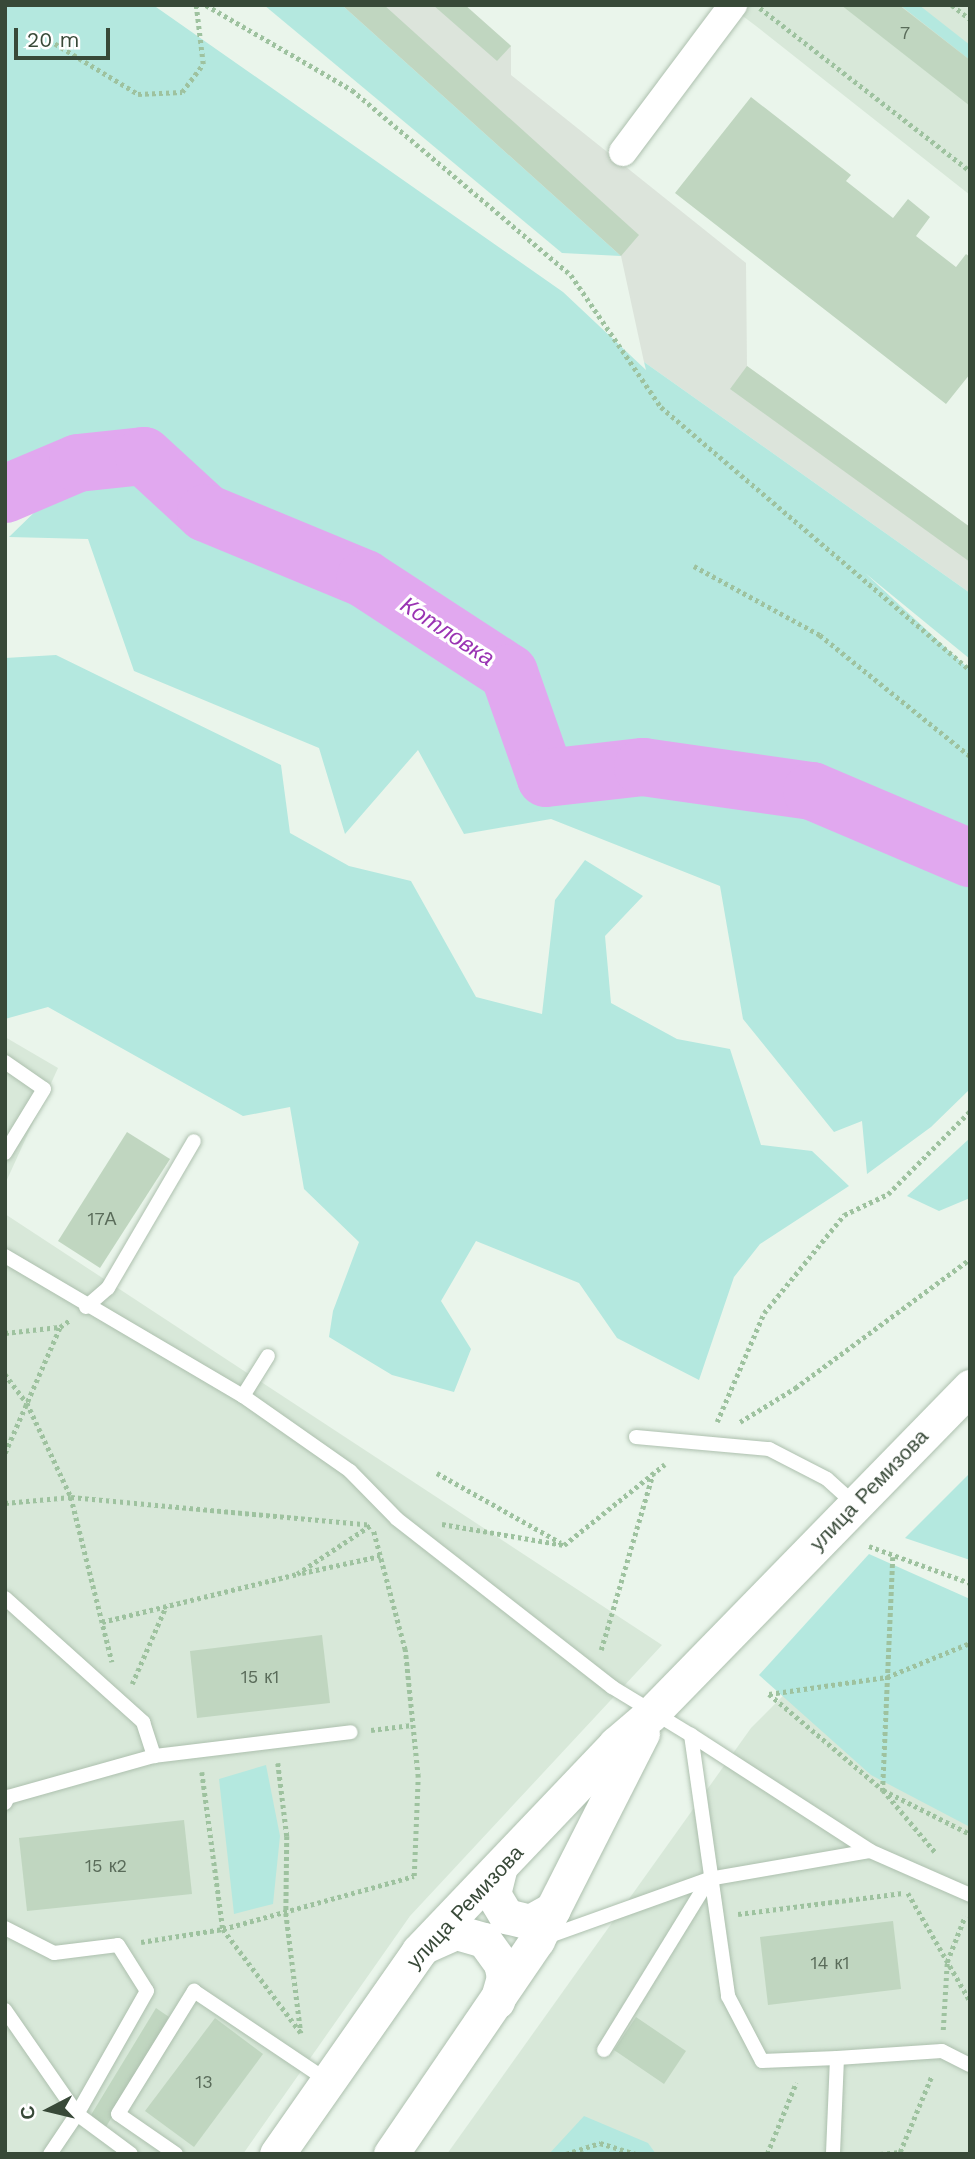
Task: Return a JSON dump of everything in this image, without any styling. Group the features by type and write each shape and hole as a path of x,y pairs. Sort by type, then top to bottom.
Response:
{"street":[{"path":"623,152 733,5"},
{"name":"улица Ремизова","path":"277,2154 419,1951 499,1870 616,1744 651,1714 970,1387"},
{"name":"улица Ремизова","path":"391,2154 496,2004 537,1940 651,1714"},
{"path":"499,1870 493,1894 506,1916 530,1922 553,1909"},
{"path":"419,1951 442,1935 456,1932 484,1940 501,1963 504,1977 496,2004"}],"lane":[{"path":"5,1062 44,1089 5,1153"},
{"path":"86,1307 108,1288 194,1140"},
{"path":"5,1256 86,1307 243,1396 350,1471 397,1519 651,1714 691,1735 870,1852 970,1895"},
{"path":"243,1396 268,1356"},
{"path":"636,1437 708,1442 779,1453 827,1479 856,1504"},
{"path":"5,1598 143,1722 154,1756"},
{"path":"5,1802 8,1797 154,1756 351,1732"},
{"path":"691,1735 709,1879 728,1996 762,2061 942,2051 970,2065"},
{"path":"537,1940 709,1879 870,1852"},
{"path":"604,2050 709,1879"},
{"path":"5,1928 54,1953 118,1945 147,1991 77,2114 50,2154"},
{"path":"176,2154 118,2113 194,1991 327,2081"},
{"path":"7,2015 77,2114 131,2154"},
{"path":"833,2154 837,2058"}],"path":[{"path":"49,40 138,94 183,92 203,64 196,5"},
{"path":"206,5 352,90 570,275 660,407 970,670"},
{"path":"757,5 970,171"},
{"path":"952,5 970,19"},
{"path":"694,566 820,635 970,756"},
{"path":"708,1442 764,1313 844,1215 888,1194 970,1111"},
{"path":"5,1503 71,1497 372,1525 397,1519 564,1545 654,1469 708,1442 795,1388 970,1259"},
{"path":"5,1333 60,1327 5,1453"},
{"path":"5,1374 27,1403 71,1497 123,1704"},
{"path":"599,1654 654,1469"},
{"path":"118,1945 223,1929 414,1876 418,1777 405,1650 372,1525 350,1471"},
{"path":"437,1473 564,1545"},
{"path":"297,1574 372,1525"},
{"path":"869,1546 970,1583"},
{"path":"102,1622 380,1556"},
{"path":"883,1790 893,1557"},
{"path":"123,1704 166,1606"},
{"path":"944,1863 883,1790 769,1694 887,1677 970,1643"},
{"path":"351,1732 412,1725"},
{"path":"199,1751 223,1929 302,2034 286,1913 287,1836 275,1742"},
{"path":"883,1790 970,1834"},
{"path":"890,1862 970,2001"},
{"path":"715,1917 907,1892"},
{"path":"767,2154 805,2060"},
{"path":"566,2154 600,2143 636,2154"}],"shaded area":[{"path":"5,5 156,7 563,292 646,370 644,362 970,593 970,659 865,573 970,670 970,1089 931,1127 867,1174 862,1121 834,1132 743,1019 720,886 551,819 464,834 418,750 345,834 319,748 134,671 88,539 9,537 46,501 5,502"},
{"path":"264,5 342,5 621,256 562,253"},
{"path":"342,5 465,5 511,46 511,75 746,263 747,366 970,527 970,593 644,362 621,256"},
{"path":"728,5 970,5 970,195 756,26"},
{"path":"900,5 919,5 970,45 970,60"},
{"path":"56,655 281,765 290,833 349,866 411,881 476,997 542,1014 555,900 585,860 643,896 605,936 611,1003 677,1039 730,1049 761,1145 812,1151 849,1186 760,1244 734,1277 699,1380 617,1338 579,1283 476,1241 441,1301 471,1349 454,1392 392,1375 329,1337 333,1311 359,1242 304,1189 290,1107 243,1116 48,1007 5,1019 5,658"},
{"path":"5,1037 58,1068 5,1184"},
{"path":"970,1138 970,1198 939,1211 907,1196"},
{"path":"5,1214 662,1645 410,1916 243,2154 5,2154"},
{"path":"970,1473 970,1560 905,1538"},
{"path":"869,1554 970,1599 970,1827 871,1775 759,1675"},
{"path":"867,1611 970,1816 970,2154 447,2154 751,1728"},
{"path":"266,1765 280,1836 273,1904 234,1914 219,1779"},
{"path":"584,2116 648,2143 656,2154 549,2154"}],"building":[{"path":"342,5 384,5 639,235 621,256"},
{"path":"433,5 465,5 511,46 497,61"},
{"path":"841,5 899,5 970,60 970,106"},
{"path":"751,97 851,175 846,181 893,218 908,199 930,217 916,236 956,267 966,254 970,257 970,374 946,404 675,193"},
{"path":"747,366 970,527 970,562 730,389"},
{"path":"127,1132 170,1159 100,1268 58,1241"},
{"path":"322,1635 330,1703 197,1718 190,1651"},
{"path":"184,1820 192,1894 27,1911 19,1838"},
{"path":"893,1921 901,1989 768,2005 760,1937"},
{"path":"156,2008 169,2017 106,2127 91,2115"},
{"path":"636,2017 686,2051 664,2084 614,2050"},
{"path":"215,2018 263,2054 194,2147 145,2111"}],"waterway":[{"name":"Котловка","path":"5,494 78,463 144,456 206,513 365,579 509,673 546,778 643,767 812,791 970,858"}]}
